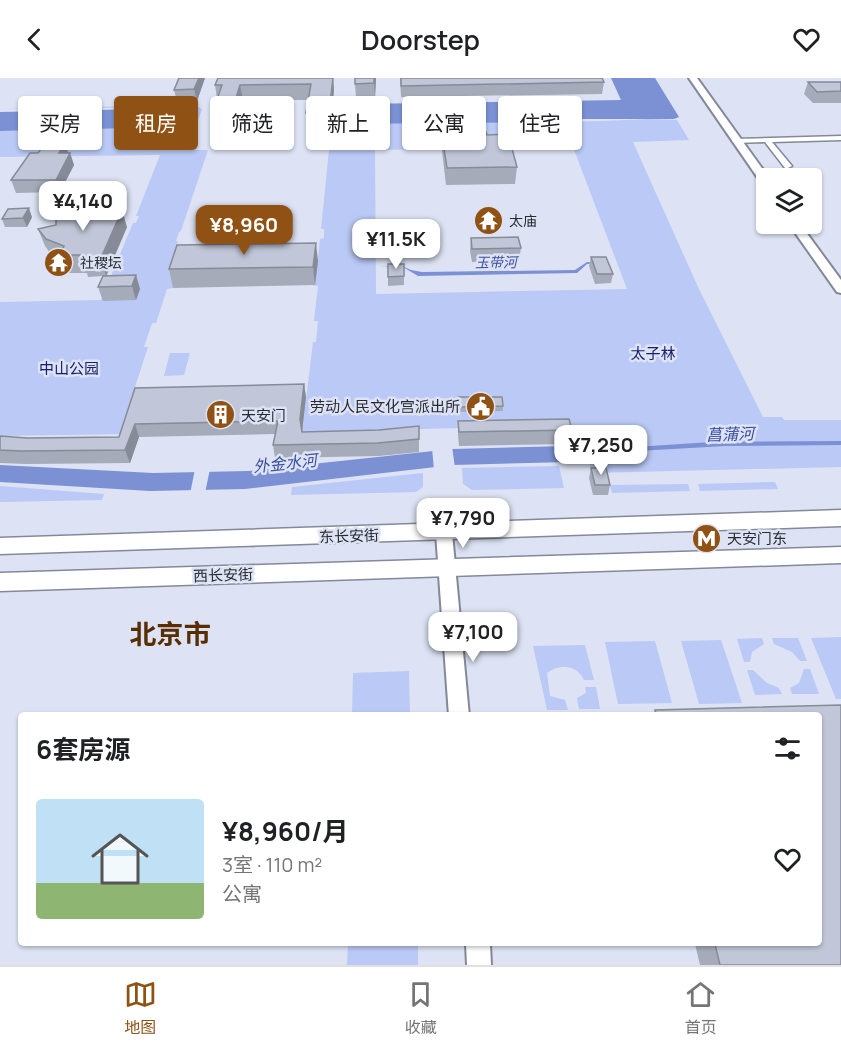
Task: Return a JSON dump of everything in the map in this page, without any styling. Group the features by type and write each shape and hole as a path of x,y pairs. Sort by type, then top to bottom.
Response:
{"highway":[{"name":"东长安街","path":"0,546 841,518"},
{"path":"446,568 841,555"},
{"name":"西长安街","path":"0,582 446,568"}],"street":[{"path":"693,78 756,169"},
{"path":"735,141 841,138"},
{"path":"767,140 788,166"},
{"path":"802,234 841,289"},
{"path":"444,533 459,712"},
{"path":"478,946 479,965"}],"green space":[{"name":"中山公园","path":"198,107 202,109 198,120"},
{"name":"太子林","path":"677,120 689,140 633,142 698,287 763,417 782,417 784,420 841,420 841,467 592,473 580,425 302,432 313,342 316,342 318,321 314,321 318,286 312,285 315,285 320,239 324,238 324,229 321,229 329,150 375,150 376,294 627,289 574,150 582,150 582,121"},
{"name":"太子林","path":"486,122 498,122 498,148 486,148"},
{"name":"太子林","path":"402,123 402,150 390,150 390,124"},
{"name":"中山公园","path":"102,129 114,129 114,150 208,150 176,241 178,241 174,254 173,288 167,289 156,323 152,323 144,347 148,347 135,387 144,387 129,434 0,436 0,302 101,300 133,223 136,223 139,216 136,216 160,155 0,157 0,131 18,131 18,150 102,150"},
{"path":"170,353 190,353 184,375 164,376"},
{"path":"559,466 564,488 472,490 463,484 462,468"},
{"path":"423,473 423,487 416,492 291,495 292,487"},
{"path":"775,482 778,489 700,491 698,484"},
{"path":"688,484 690,491 612,493 610,485"},
{"path":"0,486 104,494 102,500 0,502"},
{"path":"841,637 841,699 836,699 811,638"},
{"path":"762,638 764,644 752,652 750,662 744,662 737,639"},
{"path":"772,638 798,638 807,661 800,661 792,652 774,644"},
{"path":"721,640 742,703 699,704 681,641"},
{"path":"655,641 672,703 618,704 605,642"},
{"path":"585,645 594,680 584,680 577,671 568,667 557,668 547,673 550,696 565,700 568,710 547,710 533,646"},
{"path":"804,669 810,669 819,694 792,694 790,688 799,683"},
{"path":"747,670 753,670 767,683 779,688 782,694 755,695"},
{"path":"409,671 410,712 352,712 353,673"},
{"path":"585,687 596,687 600,709 579,709 577,698 586,693"},
{"path":"348,946 418,946 418,965 347,965"}],"shaded area":[{"path":"611,78 655,78 679,117 674,119 582,119 582,101 621,100"},
{"path":"486,102 498,102 498,123 486,123"},
{"path":"402,103 402,124 390,124 390,104"},
{"path":"102,110 114,110 114,129 102,129"},
{"path":"0,112 18,112 18,131 0,131"},
{"path":"587,262 611,263 587,264 577,273 418,276 403,267 380,267 402,266 422,272 575,270"},
{"path":"841,441 841,445 725,446 620,452 619,448 712,442"},
{"path":"566,446 573,456 569,462 453,465 245,489 150,491 0,482 0,465 153,473 248,471 452,449"}],"pier":[{"path":"452,446 455,468 434,470 432,448"},
{"path":"195,469 210,469 205,493 190,494"}],"building":[{"path":"179,78 199,78 194,89 174,90"},
{"path":"218,78 333,78 331,96 309,96 311,84 240,85 237,96 218,96 222,85 215,85"},
{"path":"355,78 374,78 374,83 355,84"},
{"path":"401,78 602,78 604,82 401,86"},
{"path":"808,82 841,82 841,91 817,92"},
{"path":"486,132 487,135 498,134 498,150 512,150 517,167 447,168 444,150 486,150"},
{"path":"40,150 61,150 59,153 70,153 56,180 11,180 30,153 38,153"},
{"path":"29,208 23,218 2,219 8,209"},
{"path":"122,210 101,258 82,259 84,255 61,255 64,246 46,239 38,229 56,225 56,211"},
{"path":"518,237 521,248 472,249 471,238"},
{"path":"316,243 313,267 169,269 177,245"},
{"path":"591,257 606,257 613,274 597,274"},
{"path":"388,264 404,264 404,276 388,277"},
{"path":"136,275 132,286 98,287 103,276"},
{"path":"304,384 300,419 302,432 379,430 419,426 419,439 378,443 273,445 278,421 135,424 125,450 0,450 0,436 119,437 135,388"},
{"path":"459,397 502,397 503,406 460,407"},
{"path":"569,419 572,430 459,432 458,421"},
{"path":"591,468 606,468 610,485 595,485"},
{"path":"841,705 841,965 720,965 715,946 822,946 822,712 656,712 655,710"}],"place":[{"name":"太庙","path":"488,220"},
{"name":"社稷坛","path":"59,262"},
{"name":"劳动人民文化宫派出所","path":"481,406"},
{"name":"天安门","path":"220,415"},
{"name":"天安门东","path":"706,538"}],"district":[{"name":"北京市","path":"170,633"}],"water label":[{"name":"玉带河","path":"496,262"},
{"name":"菖蒲河","path":"730,434"},
{"name":"外金水河","path":"285,463"}]}
